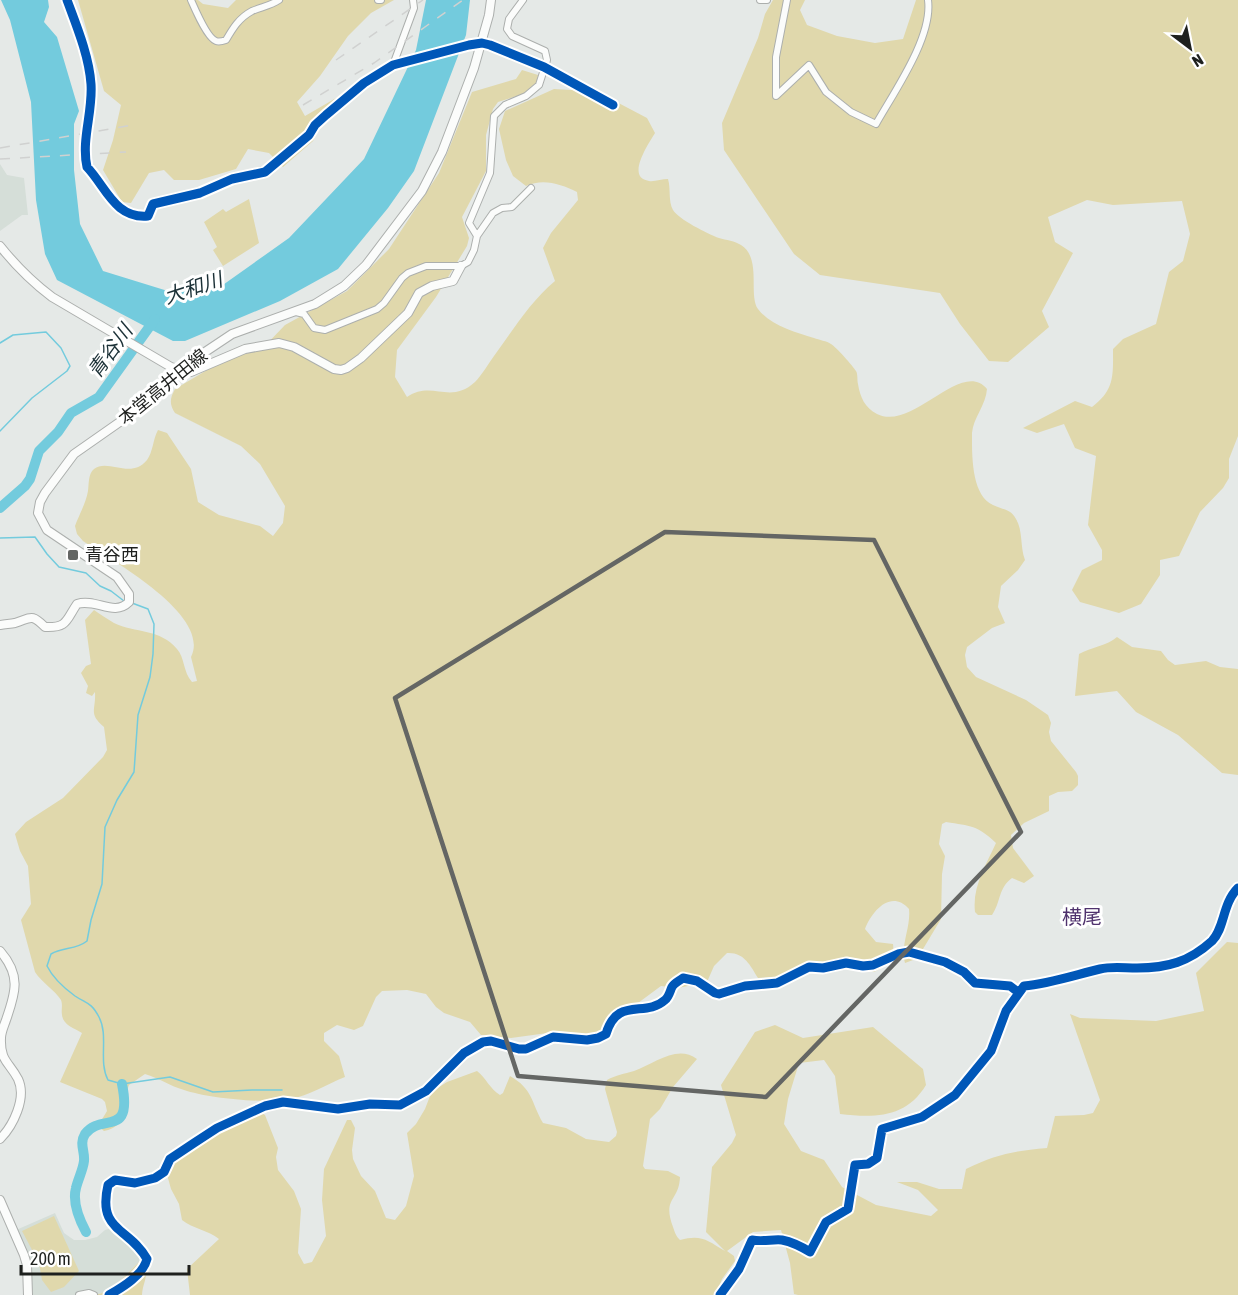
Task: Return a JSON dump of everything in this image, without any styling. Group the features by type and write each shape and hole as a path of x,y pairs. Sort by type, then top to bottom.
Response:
{"main road":[{"name":"本堂高井田線","path":"0,625 12,624 28,617 36,618 45,627 63,626 77,604 90,602 118,610 124,608 129,602 129,594 117,578 47,530 38,513 40,502 62,467 74,454 153,397 174,368 232,334 315,304 344,286 366,266 412,205 442,152 482,43 491,0"},
{"path":"0,951 9,961 15,993 1,1036 2,1055 17,1079 20,1091 12,1124 0,1139"},
{"path":"0,1200 27,1265 28,1295"}],"street":[{"path":"67,0 80,35 92,85 85,152 87,167 98,179 111,201 127,213 134,215 148,216 153,204 200,193 232,179 265,172 309,135 326,114 364,84 396,64 469,45 482,43 544,67 613,105"},
{"path":"191,0 202,23 218,42 226,40 238,21 252,11 279,0"},
{"path":"396,64 414,8 413,0"},
{"path":"477,236 469,223 490,173 494,116 505,105 526,96 539,85 547,60 545,51 512,36 507,28 509,19 523,0"},
{"path":"760,0 767,0"},
{"path":"787,0 776,57 776,96 809,65 826,92 851,112 876,124 905,76 918,48 929,12 927,0"},
{"path":"296,312 304,314 314,328 325,330 377,309 408,273 426,266 461,266 468,262 477,236 493,213 502,208 512,207 531,188"},
{"path":"0,246 36,285 71,309 174,368 191,372 246,349 279,343 294,347 334,369 347,368 361,358 408,313 419,293 432,286 453,281 461,266"},
{"path":"720,1295 739,1269 752,1240 764,1242 780,1240 800,1246 810,1252 826,1222 848,1209 855,1165 868,1164 877,1158 882,1129 922,1117 955,1095 992,1051 1006,1011 1023,986 1041,985 1063,977 1114,966 1145,968 1179,964 1214,939 1230,896 1238,888"},
{"path":"109,1295 124,1286 142,1270 147,1259 137,1245 120,1232 109,1218 105,1201 108,1185 115,1180 135,1183 155,1178 164,1172 170,1159 194,1143 217,1128 265,1106 283,1102 338,1109 370,1104 400,1105 426,1091 464,1053 483,1042 491,1041 526,1049 553,1038 587,1040 598,1038 606,1034 612,1018 622,1012 657,1005 666,1000 673,985 683,978 697,981 719,994 745,986 777,982 809,967 822,968 846,963 873,965 898,954 909,952 945,962 964,972 975,983 1010,987 1018,992"},
{"path":"80,1295 89,1293 94,1295"}],"highlighted area":[{"path":"665,532 874,540 1021,832 766,1097 518,1076 395,698"}],"shaded area":[{"path":"78,0 198,0 203,4 228,8 236,0 394,0 371,13 348,36 320,76 297,102 305,116 336,98 313,141 283,167 269,153 248,149 236,169 199,180 174,180 164,170 149,173 131,203 122,202 103,170 121,105 104,91"},
{"path":"773,0 805,0 800,10 807,25 837,36 875,43 903,39 916,0 1238,0 1238,436 1229,459 1229,478 1223,488 1200,512 1179,556 1160,560 1160,575 1141,604 1119,613 1080,602 1072,590 1082,570 1102,560 1102,550 1088,525 1096,456 1075,448 1064,424 1037,433 1023,428 1075,401 1092,407 1100,401 1111,381 1113,349 1123,339 1156,324 1169,272 1183,261 1190,234 1182,201 1113,205 1087,200 1048,217 1055,242 1073,253 1042,311 1049,327 1008,362 989,361 960,324 940,293 820,275 794,254 724,150 722,123 758,38 765,14"},
{"path":"522,70 538,75 537,82 523,94 498,102 493,109 486,135 486,171 462,217 469,238 467,246 436,297 397,350 395,377 407,397 416,392 425,391 457,392 475,382 530,307 555,281 543,248 551,233 578,200 577,192 552,183 539,182 526,186 513,176 506,160 499,129 505,111 554,89 590,88 647,118 655,133 641,160 639,174 642,178 651,181 668,179 671,203 676,214 701,230 739,244 747,251 753,267 754,295 758,309 776,324 833,346 856,371 862,398 873,412 891,417 906,413 964,382 976,382 987,389 972,433 974,473 980,492 986,500 1009,511 1016,519 1020,528 1025,560 1001,586 998,607 1005,623 992,628 967,647 965,655 967,667 976,677 1026,700 1048,715 1051,723 1049,732 1051,741 1076,772 1078,785 1072,791 1058,792 1049,796 1049,811 1024,823 1011,835 1013,848 1034,876 1024,883 1012,878 1007,882 992,915 978,915 975,912 975,903 981,876 996,843 973,827 946,822 942,824 939,844 945,856 942,874 941,919 920,954 905,963 904,950 909,909 896,901 877,909 865,929 876,942 893,944 893,953 889,961 874,972 849,963 786,976 758,978 742,957 727,953 714,966 707,982 678,988 661,986 638,1003 629,1005 616,1017 612,1025 598,1036 555,1032 511,1038 481,1035 470,1022 444,1013 426,994 407,990 382,991 376,997 363,1026 354,1030 337,1025 324,1033 324,1041 339,1056 345,1077 311,1093 266,1101 194,1093 145,1074 129,1085 123,1113 117,1125 104,1131 98,1126 107,1111 105,1102 60,1082 82,1033 64,1021 61,1000 35,972 21,920 31,904 28,866 15,834 26,822 63,798 107,750 104,727 94,715 95,692 92,696 86,693 88,686 81,673 86,666 91,664 85,620 94,610 114,623 156,635 171,643 180,653 189,678 192,682 197,681 191,657 194,641 187,624 155,590 83,541 77,534 75,526 87,495 89,479 94,469 100,466 127,469 141,466 149,457 158,430 167,433 191,469 198,502 219,515 260,526 273,536 283,523 285,506 260,464 241,446 175,413 171,401 175,389 224,360 262,349 285,325 347,291 389,249 439,173 472,92 516,79"},
{"path":"0,164 7,175 24,178 28,215 22,215 0,231"},
{"path":"249,199 259,243 223,266 213,250 217,247 204,222 223,209 226,212"},
{"path":"1117,637 1132,647 1161,651 1175,665 1206,661 1220,667 1238,669 1238,775 1222,773 1178,735 1136,712 1117,691 1075,696 1079,654"},
{"path":"1227,942 1238,943 1238,1295 798,1295 794,1294 790,1263 781,1230 753,1232 727,1251 734,1256 735,1261 722,1279 716,1295 190,1295 187,1269 219,1239 182,1220 179,1204 171,1189 163,1160 164,1156 176,1149 184,1148 210,1131 258,1111 265,1115 278,1148 276,1157 278,1170 294,1191 301,1209 298,1253 304,1264 312,1262 326,1236 322,1200 324,1169 347,1120 351,1120 355,1128 353,1159 361,1176 375,1191 386,1218 395,1220 406,1206 414,1176 407,1133 416,1124 430,1096 447,1082 477,1071 500,1095 510,1076 527,1091 543,1123 566,1128 586,1139 609,1142 617,1132 605,1089 607,1080 674,1054 689,1055 697,1059 650,1119 643,1166 645,1169 668,1171 680,1177 669,1210 674,1231 680,1240 704,1239 725,1251 706,1232 712,1167 736,1135 721,1085 755,1032 775,1025 803,1038 873,1027 923,1069 926,1085 909,1104 889,1113 865,1116 840,1114 835,1076 824,1060 799,1063 788,1099 784,1124 801,1151 824,1160 842,1187 876,1205 931,1216 938,1210 918,1190 897,1182 917,1182 939,1189 962,1189 966,1169 1006,1154 1047,1148 1055,1116 1093,1113 1100,1100 1070,1014 1080,1018 1156,1021 1204,1011 1196,973"},
{"path":"55,1213 64,1233 74,1240 97,1237 105,1230 112,1228 134,1245 140,1261 112,1289 99,1294 80,1291 76,1295 32,1295 31,1263 16,1230"},
{"path":"54,1216 79,1271 64,1287 51,1292 42,1280 39,1263 22,1231"},
{"path":"140,1261 146,1275 142,1295 76,1295 80,1291 99,1294 112,1289"}],"water":[{"path":"1,0 48,0 49,7 44,22 57,37 79,111 74,124 74,170 80,224 103,271 171,292 220,287 289,238 364,159 416,50 426,0 470,0 466,35 414,171 388,208 338,269 280,301 185,341 173,341 57,280 45,254 36,200 31,102 10,20"}],"waterway":[{"name":"青谷川","path":"0,508 25,486 30,479 39,451 58,432 71,413 99,397 155,319"},
{"path":"0,343 13,335 46,332 61,348 70,366 67,371 32,398 0,431"},
{"path":"0,538 35,537 59,567 86,573 100,586 124,601"},
{"path":"132,603 148,609 154,624 150,677 138,715 134,772 117,800 105,827 102,884 87,941 51,954 47,966 59,982 91,1006 99,1017 102,1024 104,1065 108,1080 122,1084 170,1077 213,1092 282,1090"},
{"name":"青谷川","path":"86,1232 75,1199 84,1161 83,1138 92,1128 119,1118 123,1112 124,1101 122,1084"}],"railway":[{"path":"336,60 423,0"},
{"path":"303,105 374,63 463,0"},
{"path":"0,148 133,125"},
{"path":"0,159 126,152"}],"cycle path":[{"path":"67,0 90,73 91,94 85,147 87,167 119,207 137,216 148,216 153,204 200,193 232,179 265,172 309,135 315,125 364,83 393,65 469,45 482,43 490,45 544,67 613,105"},
{"path":"720,1295 739,1269 752,1240 782,1240 810,1252 826,1222 848,1209 855,1165 868,1164 877,1158 882,1129 922,1117 955,1095 991,1051 1006,1011 1024,986 1105,968 1158,967 1186,959 1216,936 1229,901 1238,888"},
{"path":"109,1295 137,1275 147,1259 111,1221 107,1212 108,1185 115,1180 135,1183 155,1178 164,1172 170,1159 194,1143 217,1128 265,1106 283,1102 338,1109 370,1104 400,1105 426,1091 464,1053 483,1042 491,1041 526,1049 553,1037 587,1040 598,1038 606,1034 617,1015 624,1011 657,1005 666,999 675,983 683,978 697,981 719,994 745,986 777,983 809,967 823,968 846,963 873,965 898,954 909,952 945,962 964,972 975,983 1010,986 1018,992"}],"place":[{"name":"青谷西","path":"73,555"}],"district":[{"name":"横尾","path":"1082,917"}],"water label":[{"name":"大和川","path":"193,288"}]}
